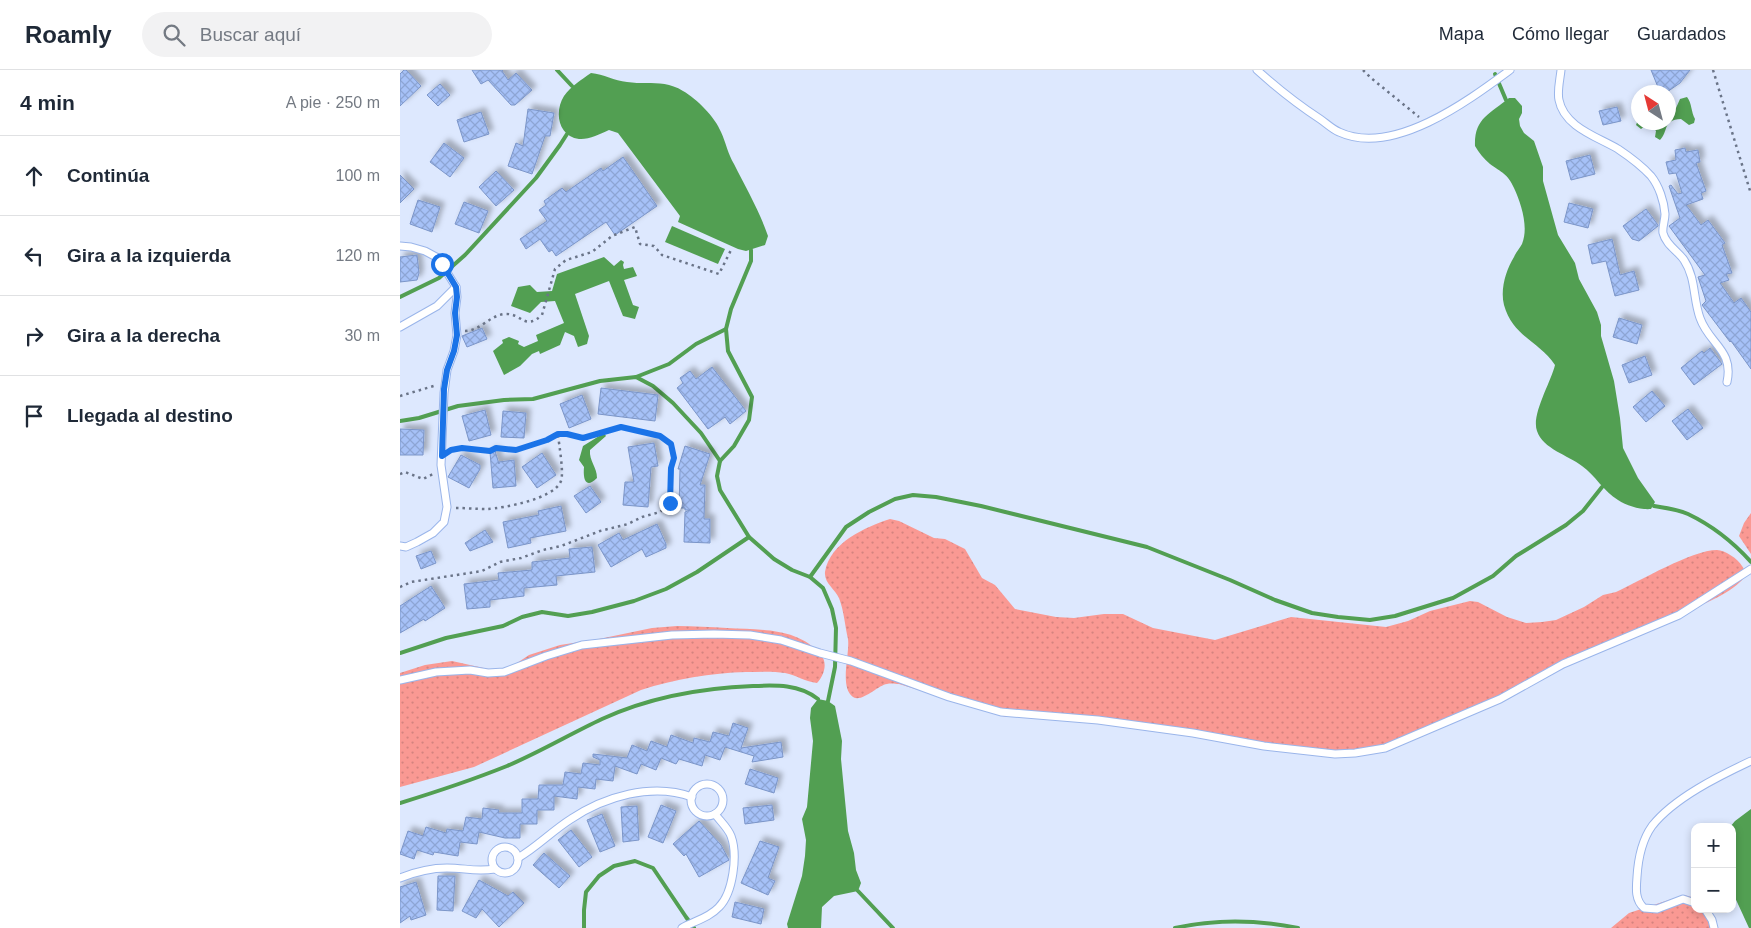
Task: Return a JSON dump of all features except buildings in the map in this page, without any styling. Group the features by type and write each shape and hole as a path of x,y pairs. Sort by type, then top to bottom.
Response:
{"lane":[{"path":"1257,70 1291,99 1338,132 1363,138 1388,136 1430,122 1452,110 1510,70"},
{"path":"1561,70 1559,99 1562,112 1572,123 1637,162 1652,177 1662,196 1665,216 1663,235 1689,268 1700,318 1725,355 1729,373 1727,382"},
{"path":"400,246 425,251 438,258 456,287 457,297 454,351 447,370 444,393 440,465 447,507 444,522 433,533 406,547 400,546"},
{"path":"400,327 437,306 456,287"},
{"path":"400,680 436,672 470,670 488,673 504,672 582,645 672,635 750,635 781,640 851,661 948,697 1002,712 1117,723 1193,733 1264,746 1335,754 1355,753 1385,748 1500,699 1563,664 1679,615 1749,571"},
{"path":"1691,902 1683,899 1656,909 1644,908 1640,904 1636,893 1640,852 1652,827 1674,804 1751,761"},
{"path":"702,785 713,786 721,792 723,802 719,811 705,816 696,812 691,802 692,797 694,792 702,785"},
{"path":"518,858 588,808 615,798 660,790 679,792 692,797"},
{"path":"683,927 707,916 720,907 729,890 734,869 731,835 715,814"},
{"path":"400,878 432,868 483,871 495,869 502,873 510,872 517,866 518,858 514,851 506,847 498,850 492,856 495,869"},
{"path":"1708,913 1714,928"}],"path":[{"path":"1363,70 1391,95 1423,119"},
{"path":"1713,70 1751,194"},
{"path":"456,331 472,331 490,320 505,314 511,314 524,321 536,320 542,315 548,289 555,269 559,264 592,252 612,236 635,227 640,244 654,246 662,255 719,274 731,250"},
{"path":"400,396 445,383"},
{"path":"400,587 411,582 482,571 500,562 561,546 600,531 628,524 642,517 660,512 670,503 671,468 674,458 671,444 660,436 621,427 583,438 558,434 547,440 516,450 496,448 490,451 462,448 451,450 442,456"},
{"path":"447,507 487,509 511,505 541,497 555,489 561,480 561,451 558,434"},
{"path":"400,474 405,472 423,479 433,474 440,465"}],"shaded area":[{"path":"591,73 634,83 669,85 688,94 700,104 718,126 732,160 761,217 768,236 765,245 746,251 738,249 678,222 680,216 618,133 609,130 579,139 566,133 562,128 559,116 561,102 576,83"},
{"path":"1687,97 1690,102 1695,119 1694,123 1689,125 1681,119 1676,120 1676,108 1680,99"},
{"path":"1509,98 1515,98 1522,106 1522,113 1519,119 1520,126 1524,133 1534,141 1543,167 1543,181 1558,235 1575,263 1579,279 1597,312 1601,325 1601,336 1614,381 1623,448 1638,478 1655,502 1651,509 1630,506 1613,497 1587,470 1545,443 1537,431 1536,424 1539,408 1555,365 1542,350 1520,332 1508,316 1503,299 1503,286 1506,274 1524,237 1523,215 1512,183 1486,160 1475,146 1475,137 1480,123"},
{"path":"1666,130 1660,140 1655,137 1656,131"},
{"path":"672,226 725,249 718,264 665,242"},
{"path":"604,257 614,266 621,260 624,262 624,269 633,267 637,276 624,280 633,305 639,307 635,319 623,316 609,281 575,294 589,336 587,344 578,347 574,336 565,332 560,345 540,354 539,351 532,354 520,366 504,375 493,351 503,343 502,340 509,337 519,341 518,344 524,347 538,341 536,335 564,323 555,301 541,302 530,313 511,306 518,287 530,285 537,292 552,291 557,274"},
{"path":"604,433 606,436 590,450 597,478 587,483 584,467 579,460 583,446"},
{"path":"1751,513 1751,554 1739,536 1744,523"},
{"path":"890,519 899,521 934,538 945,539 965,549 982,578 995,585 1015,609 1056,617 1074,618 1104,614 1123,614 1153,628 1215,640 1291,617 1386,627 1408,621 1430,611 1470,601 1478,602 1507,617 1526,623 1556,620 1584,607 1603,595 1616,592 1680,560 1706,551 1720,550 1727,553 1738,561 1744,570 1744,574 1743,579 1733,588 1708,602 1571,663 1538,680 1363,754 1032,715 1006,717 899,684 883,685 861,698 853,697 849,692 846,678 848,639 842,608 839,598 826,579 825,572 828,561 841,544 860,531"},
{"path":"677,626 765,630 790,635 812,646 821,655 825,666 822,677 817,683 785,673 746,672 693,677 654,686 641,690 474,767 400,787 400,673 425,665 452,661 488,669 503,669 514,665 529,655 560,645 652,628"},
{"path":"818,699 828,701 835,706 842,741 841,759 848,831 856,870 861,883 858,891 834,896 822,907 821,928 788,928 787,924 802,876 805,856 806,840 802,819 807,807 813,741 810,718 811,708"},
{"path":"1751,809 1751,928 1749,928 1736,900 1736,823 1733,823"},
{"path":"1684,895 1691,897 1691,913 1712,913 1718,928 1611,928 1629,913"}],"waterway":[{"path":"557,70 572,86"},
{"path":"1495,74 1506,100"},
{"path":"400,297 439,278 465,255 536,178 567,134"},
{"path":"751,250 751,261 731,309 726,329 728,351 752,397 749,420 734,446 720,461 717,476 720,490 749,537 774,559 792,570 810,577 823,588 832,609 836,628 835,667 828,701"},
{"path":"636,377 669,364 696,344 726,329"},
{"path":"400,421 419,418 458,406 504,400 533,399 600,381 636,377 653,386 673,403 701,433 720,461"},
{"path":"810,577 846,527 869,512 895,499 913,495 936,497 981,506 1147,547 1275,600 1312,613 1370,620 1395,616 1453,598 1493,576 1516,556 1566,525 1583,511 1602,487"},
{"path":"1654,506 1680,511 1697,518 1722,535 1751,562"},
{"path":"400,653 446,638 503,626 522,617 542,612 568,616 634,601 666,589 697,572 749,537"},
{"path":"400,803 454,786 507,766 602,719 657,699 714,689 770,686 787,686 803,690 818,699"},
{"path":"584,928 586,892 599,876 614,866 635,861 653,868 694,928"},
{"path":"858,891 893,928"},
{"path":"1175,928 1221,922 1268,923 1298,928"}],"route":[{"path":"442,264 453,280 457,297 455,313 457,335 454,351 447,370 444,389 442,456 451,450 462,448 490,451 496,448 516,450 537,444 558,434 583,438 621,427 641,431 660,436 671,444 674,458 671,468 670,503"}]}
